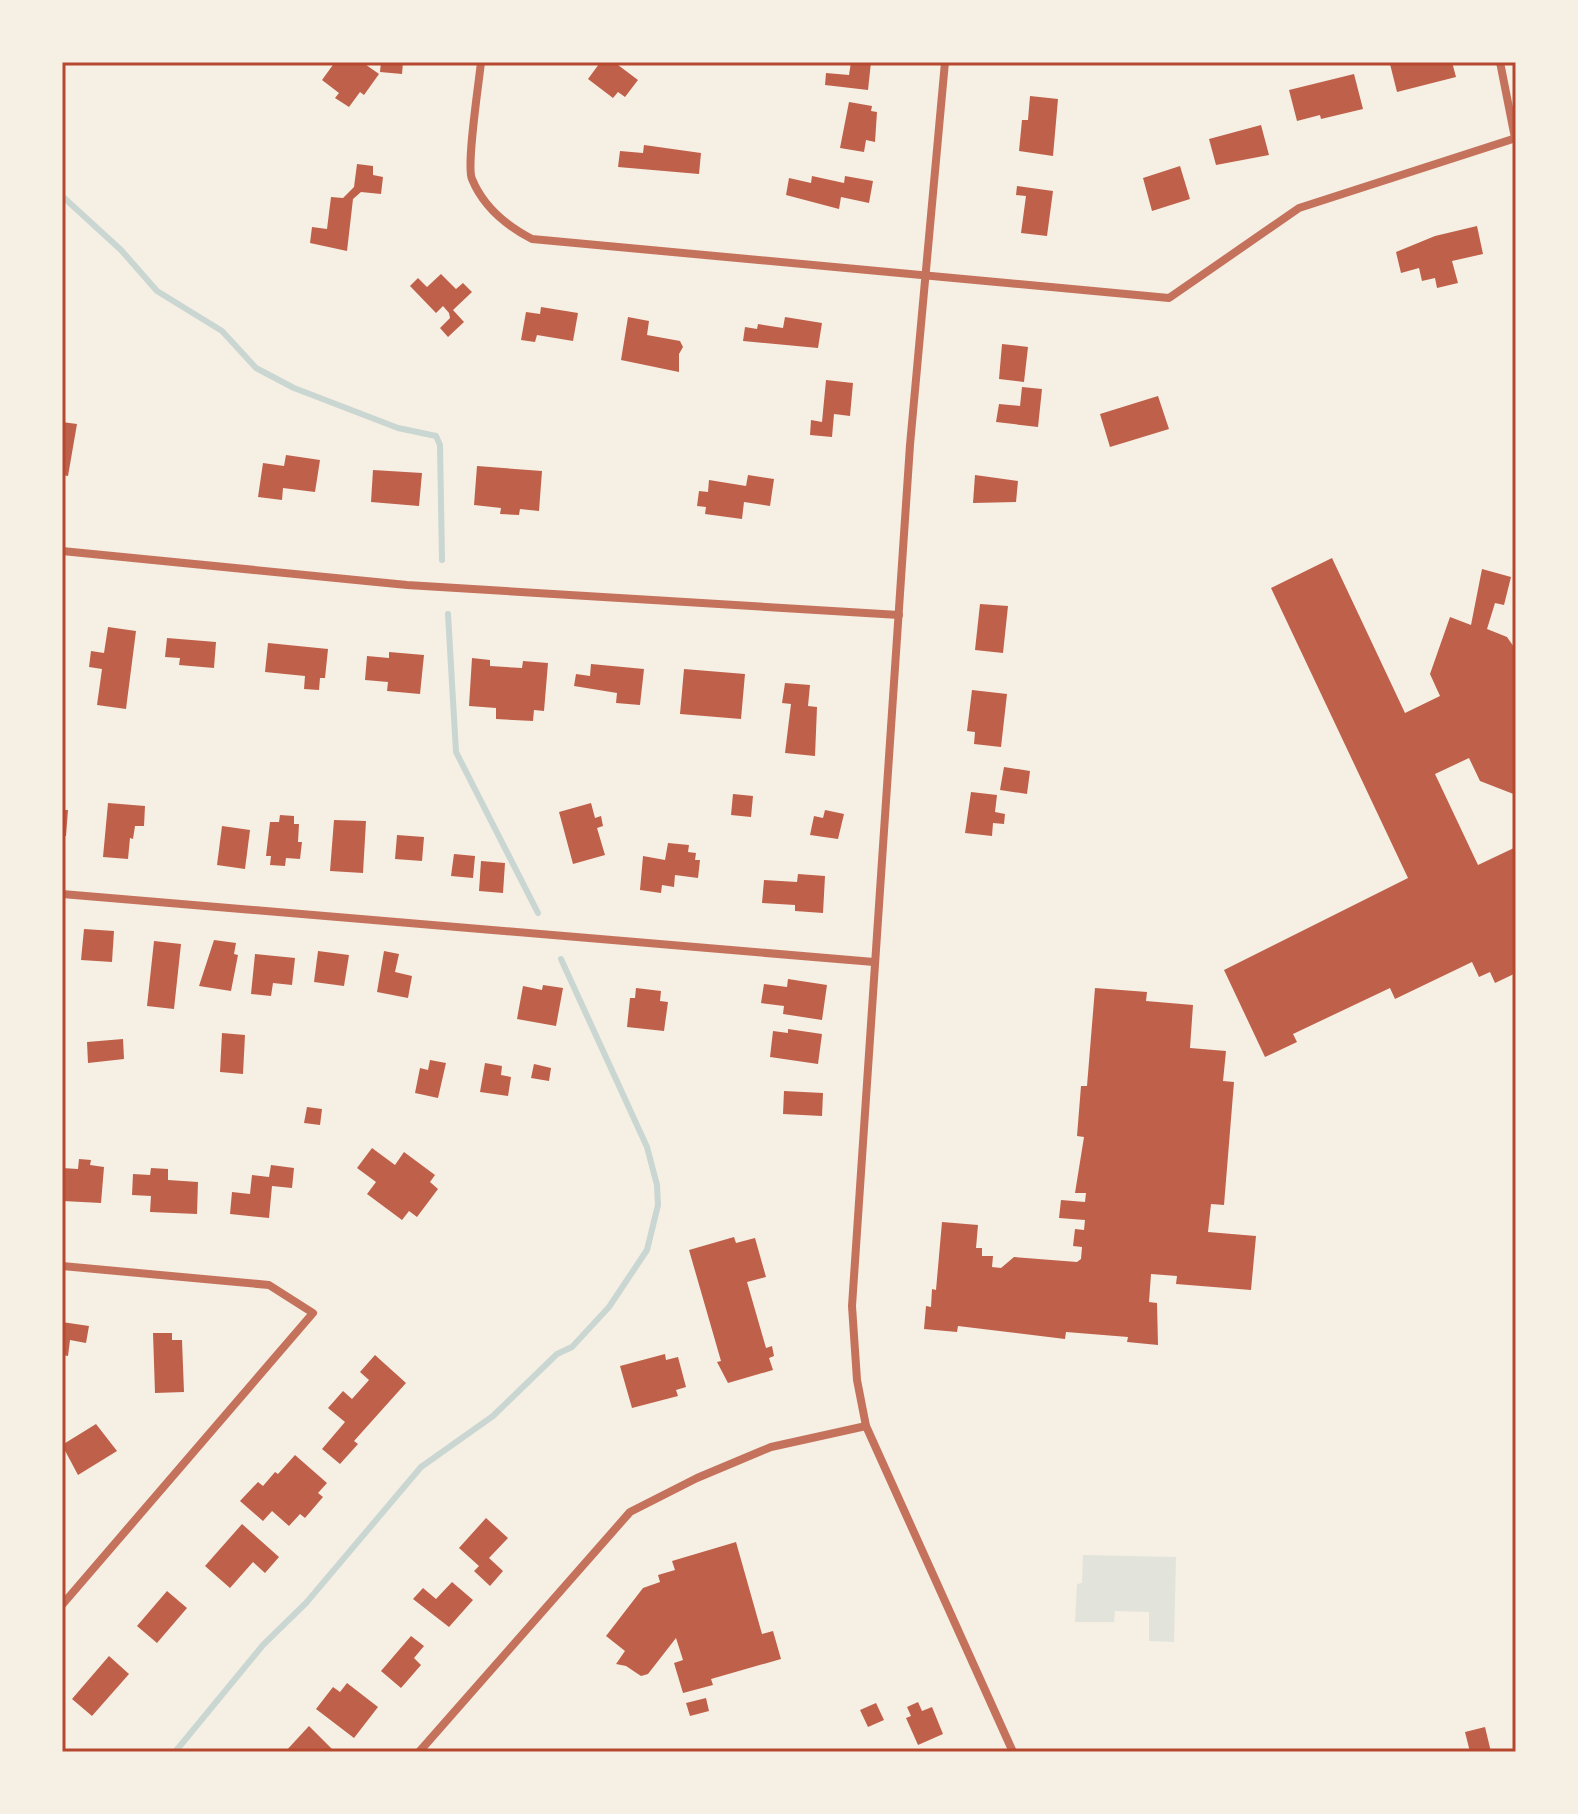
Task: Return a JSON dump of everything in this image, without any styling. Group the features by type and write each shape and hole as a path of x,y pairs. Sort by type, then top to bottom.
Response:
{"street":[{"path":"481,62 470,176 510,227 532,239 1169,298 1299,208 1516,138 1500,62"},
{"path":"945,62 899,615 852,1306 857,1380 866,1426 1013,1752"},
{"path":"62,551 407,585 899,615"},
{"path":"62,894 874,962"},
{"path":"62,1266 269,1285 313,1313 62,1605"},
{"path":"419,1752 630,1512 697,1478 771,1447 866,1426"}],"shaded area":[{"path":"1083,1555 1176,1557 1174,1642 1149,1641 1149,1612 1115,1611 1114,1622 1075,1622 1077,1584 1082,1583"}],"building":[{"path":"335,62 362,62 379,74 364,95 360,92 349,107 335,98 339,93 322,80"},
{"path":"381,62 403,62 402,74 380,72"},
{"path":"596,62 614,62 638,80 625,97 618,92 613,98 588,79 599,64"},
{"path":"851,62 871,62 868,90 825,85 826,73 849,75"},
{"path":"1452,62 1456,77 1397,92 1390,64"},
{"path":"1354,74 1363,109 1297,121 1289,90"},
{"path":"1030,96 1058,99 1053,156 1019,151 1022,120 1028,120"},
{"path":"849,102 872,106 871,111 877,112 875,142 866,140 864,152 840,148"},
{"path":"1261,125 1269,155 1216,165 1209,139"},
{"path":"644,145 701,153 699,174 618,167 620,151 643,153"},
{"path":"357,164 373,166 373,175 383,177 381,194 361,192 353,199 347,251 310,243 312,227 327,229 331,197 343,198 354,187"},
{"path":"1180,166 1190,199 1152,211 1143,178"},
{"path":"812,176 844,183 845,176 873,181 869,203 841,197 839,209 786,195 789,178 811,183"},
{"path":"1017,186 1053,191 1047,236 1021,233 1026,196 1016,195"},
{"path":"1477,226 1483,254 1452,261 1458,283 1437,288 1435,278 1422,281 1419,268 1401,273 1396,252 1435,236"},
{"path":"441,274 456,289 463,283 472,292 453,310 464,322 448,337 440,328 450,318 449,313 443,306 436,313 410,286 418,278 427,287"},
{"path":"541,307 578,313 573,341 537,335 535,342 521,340 526,312 540,314"},
{"path":"628,317 649,321 647,335 680,341 683,347 679,354 679,372 621,360"},
{"path":"785,317 822,323 818,348 743,341 745,327 757,329 758,324 783,328"},
{"path":"1002,344 1028,347 1024,382 999,379"},
{"path":"826,380 853,383 850,416 834,414 832,437 810,435 811,420 822,422"},
{"path":"1022,387 1042,389 1038,427 996,422 999,404 1020,406"},
{"path":"1158,396 1169,429 1110,447 1100,414"},
{"path":"62,422 77,424 68,476 62,475"},
{"path":"286,455 320,460 315,492 283,488 282,500 258,497 263,463 284,466"},
{"path":"477,466 542,471 539,511 520,509 519,515 500,514 501,508 474,505"},
{"path":"373,470 422,473 419,506 371,502"},
{"path":"748,475 774,479 770,506 744,502 742,519 705,514 706,507 697,506 699,491 708,492 709,480 746,486"},
{"path":"975,475 1018,481 1016,502 973,503"},
{"path":"1332,558 1405,713 1440,696 1430,674 1450,617 1471,625 1482,569 1511,577 1504,605 1495,603 1487,629 1507,637 1516,650 1516,795 1480,781 1469,758 1435,774 1478,865 1516,847 1516,973 1495,983 1490,972 1479,977 1472,962 1395,999 1390,988 1293,1034 1297,1042 1265,1057 1224,970 1408,878 1271,588"},
{"path":"980,604 1008,606 1003,653 975,650"},
{"path":"108,627 136,631 126,709 97,705 102,669 89,667 91,651 104,653"},
{"path":"167,638 216,642 214,668 179,665 180,658 165,657"},
{"path":"268,643 328,649 325,678 320,678 319,690 304,689 305,676 265,672"},
{"path":"389,652 424,655 420,694 387,691 388,682 365,680 367,656 389,658"},
{"path":"472,658 490,660 490,666 522,668 523,661 548,663 544,711 534,710 533,721 496,719 496,708 469,706"},
{"path":"591,664 644,669 640,705 616,703 617,693 574,686 576,674 590,676"},
{"path":"684,669 745,674 741,719 680,714"},
{"path":"785,683 810,685 808,706 817,707 815,756 785,753 791,704 782,703"},
{"path":"972,690 1007,694 1001,747 974,744 975,732 967,731"},
{"path":"1004,767 1030,771 1027,794 1000,790"},
{"path":"971,792 997,795 995,812 1005,814 1004,824 993,823 992,836 965,833"},
{"path":"733,794 753,796 751,817 731,815"},
{"path":"108,803 145,806 144,826 135,826 133,839 130,838 128,859 103,857"},
{"path":"591,803 595,818 601,816 603,826 597,828 605,855 573,864 559,812"},
{"path":"62,810 68,810 66,836 62,836"},
{"path":"825,810 844,814 838,839 810,835 814,816 823,818"},
{"path":"280,815 294,816 294,824 299,824 298,842 302,842 300,859 286,858 285,866 270,865 271,856 266,856 270,822 279,822"},
{"path":"334,820 366,821 363,873 330,871"},
{"path":"222,826 250,830 245,869 217,865"},
{"path":"397,835 424,837 422,861 395,859"},
{"path":"668,843 689,845 688,852 696,853 695,860 700,860 698,878 675,875 674,887 662,885 661,893 640,890 643,856 665,860"},
{"path":"454,854 475,856 473,878 451,876"},
{"path":"481,861 505,863 503,893 479,891"},
{"path":"798,874 825,876 823,913 795,911 795,905 762,903 764,880 797,882"},
{"path":"84,929 114,931 112,962 81,960"},
{"path":"214,940 236,943 234,954 238,955 231,991 199,986"},
{"path":"154,941 181,944 174,1009 147,1006"},
{"path":"318,951 349,955 344,986 314,982"},
{"path":"384,951 399,954 395,972 412,976 408,998 377,992"},
{"path":"255,954 295,958 292,985 273,983 271,996 251,994"},
{"path":"788,979 827,985 822,1020 783,1014 784,1006 761,1003 764,984 787,987"},
{"path":"543,985 563,988 556,1026 517,1019 523,986 542,990"},
{"path":"636,988 661,991 660,1001 668,1002 664,1031 627,1027 630,998 635,998"},
{"path":"1095,988 1147,992 1146,1001 1193,1005 1190,1048 1226,1051 1223,1081 1234,1082 1224,1205 1211,1204 1208,1232 1256,1236 1251,1290 1176,1284 1177,1276 1151,1274 1149,1302 1157,1303 1158,1345 1127,1342 1128,1337 1066,1332 1065,1339 958,1326 957,1332 924,1329 926,1306 931,1307 932,1289 936,1290 942,1222 978,1225 976,1248 982,1248 982,1256 993,1256 992,1267 1001,1268 1014,1257 1077,1262 1081,1259 1082,1247 1073,1246 1075,1229 1084,1230 1085,1220 1059,1218 1061,1200 1085,1202 1086,1193 1075,1193 1084,1137 1077,1136 1081,1086 1087,1086"},
{"path":"788,1029 822,1034 818,1064 770,1057 773,1031 788,1033"},
{"path":"222,1033 245,1035 243,1074 220,1072"},
{"path":"123,1039 124,1059 88,1063 87,1042"},
{"path":"430,1060 446,1063 438,1098 415,1093 420,1068 428,1070"},
{"path":"485,1063 502,1066 501,1075 511,1077 508,1096 480,1092"},
{"path":"534,1064 551,1068 549,1081 531,1078"},
{"path":"784,1091 823,1093 822,1116 783,1114"},
{"path":"307,1107 322,1109 320,1125 304,1123"},
{"path":"372,1148 395,1165 404,1152 435,1175 430,1182 438,1189 417,1217 409,1211 402,1220 367,1194 376,1182 357,1168"},
{"path":"79,1159 91,1160 90,1165 104,1167 101,1203 63,1201 62,1168 78,1169"},
{"path":"271,1165 294,1168 292,1188 272,1186 269,1218 230,1214 232,1192 250,1194 252,1175 269,1177"},
{"path":"151,1168 168,1169 168,1180 198,1182 197,1214 150,1212 151,1196 132,1195 133,1174 150,1175"},
{"path":"734,1237 736,1243 755,1238 766,1277 747,1282 766,1348 772,1346 774,1356 769,1358 773,1370 728,1383 717,1362 721,1361 689,1250"},
{"path":"62,1322 89,1326 86,1343 70,1340 68,1356 62,1355"},
{"path":"153,1333 172,1333 172,1340 182,1340 184,1392 155,1393"},
{"path":"665,1354 666,1360 678,1357 686,1387 676,1390 678,1396 632,1408 620,1366"},
{"path":"375,1355 406,1383 354,1441 358,1444 340,1464 322,1449 345,1422 328,1408 343,1391 352,1399 369,1380 360,1372"},
{"path":"96,1424 117,1451 78,1475 62,1445"},
{"path":"295,1455 327,1483 318,1493 323,1497 305,1518 300,1514 289,1526 272,1511 263,1521 240,1501 258,1482 263,1486 275,1472 278,1474"},
{"path":"486,1518 508,1538 489,1558 503,1571 490,1586 474,1571 479,1566 459,1548"},
{"path":"242,1524 279,1557 265,1573 253,1562 230,1588 205,1566"},
{"path":"736,1542 762,1634 773,1631 781,1659 711,1679 713,1685 683,1693 674,1663 683,1660 676,1638 648,1674 641,1676 626,1666 616,1664 625,1651 606,1636 643,1588 660,1582 658,1575 675,1570 672,1561"},
{"path":"452,1582 473,1600 449,1627 413,1599 423,1588 436,1599"},
{"path":"167,1591 187,1608 157,1643 137,1626"},
{"path":"411,1636 424,1646 414,1658 421,1665 401,1688 381,1671"},
{"path":"109,1656 129,1674 92,1716 72,1699"},
{"path":"347,1683 378,1707 354,1738 316,1709 333,1687 340,1692"},
{"path":"706,1698 709,1711 690,1716 686,1703"},
{"path":"918,1702 922,1711 932,1707 943,1734 918,1745 906,1718 911,1716 907,1707"},
{"path":"876,1703 884,1720 868,1727 860,1710"},
{"path":"309,1726 335,1752 285,1752"},
{"path":"1485,1727 1491,1752 1470,1752 1465,1732"}],"waterway":[{"path":"62,196 121,250 157,291 222,331 256,368 294,388 398,428 436,436 440,445 442,560"},
{"path":"448,614 456,752 538,913"},
{"path":"175,1752 263,1645 306,1603 421,1467 493,1416 557,1354 572,1347 609,1307 647,1250 658,1205 657,1185 647,1147 561,959"}]}
